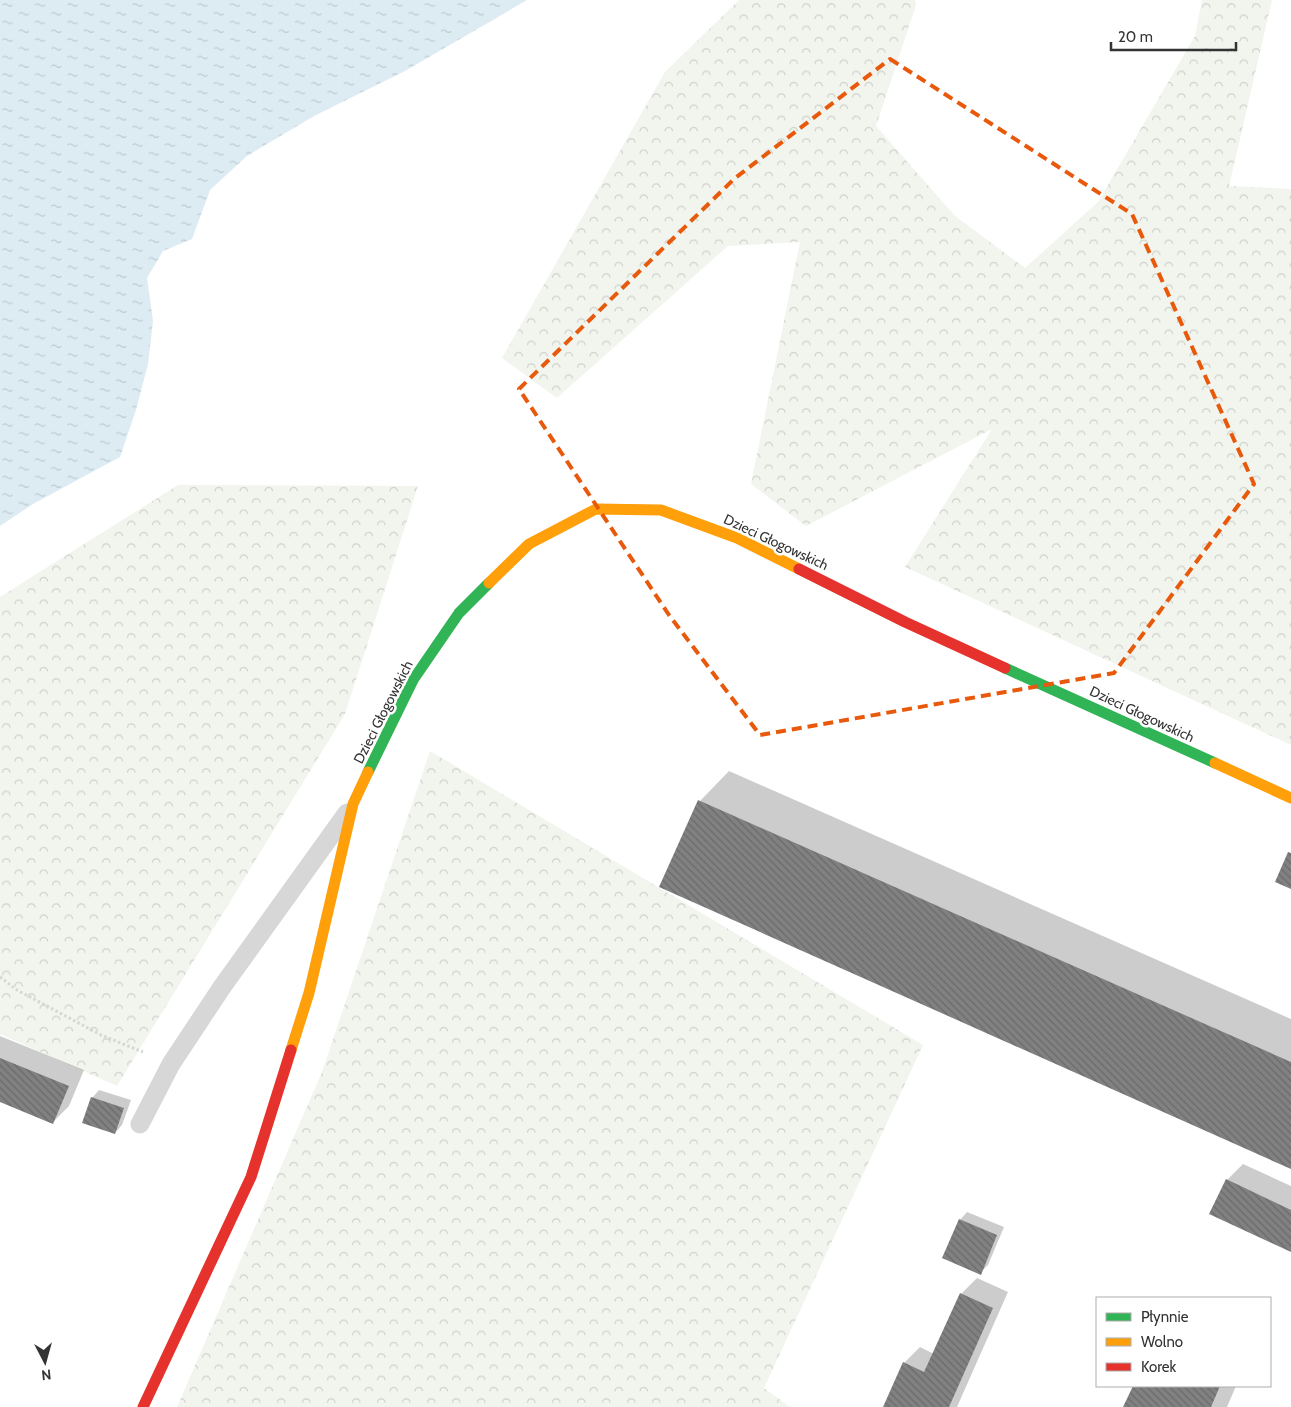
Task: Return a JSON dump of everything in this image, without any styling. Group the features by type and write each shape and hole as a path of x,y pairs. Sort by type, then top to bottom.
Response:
{"street":[{"name":"Dzieci Głogowskich","path":"143,1407 251,1177 309,993 353,804 413,680 459,613 528,544 596,509 661,510 738,538 905,622 1291,798"}],"lane":[{"path":"140,1124 172,1064 222,986 353,804"}],"path":[{"path":"0,977 17,990 101,1035 172,1064"}],"highlighted area":[{"path":"890,59 1132,214 1254,484 1114,673 760,735 669,615 519,389 734,179"}],"green space":[{"path":"739,0 915,0 916,5 876,126 955,216 1025,268 1098,202 1195,36 1202,0 1272,0 1229,186 1291,189 1291,745 905,567 992,429 806,526 751,484 800,242 728,246 557,398 502,358 665,72"},
{"path":"178,485 418,486 345,714 117,1086 0,1034 0,597"},
{"path":"430,751 923,1045 764,1388 790,1407 177,1407 322,1072"}],"water":[{"path":"0,0 527,0 405,71 314,116 247,156 210,190 192,239 163,251 147,278 153,321 148,364 136,410 120,457 33,504 0,526"}],"building":[{"path":"698,800 1291,1062 1291,1169 659,887"},
{"path":"1288,852 1291,853 1291,889 1275,882"},
{"path":"0,1058 69,1086 53,1124 0,1102"},
{"path":"91,1097 124,1108 115,1134 82,1123"},
{"path":"1226,1179 1291,1210 1291,1252 1209,1214"},
{"path":"959,1219 997,1235 981,1275 942,1258"},
{"path":"960,1293 993,1308 949,1407 883,1407 903,1362 924,1372"},
{"path":"1133,1387 1220,1387 1211,1407 1123,1407"}],"traffic: fast":[{"path":"368,772 413,680 459,613 489,583"},
{"path":"1005,668 1215,763"}],"traffic: slow":[{"path":"489,583 529,544 596,509 661,510 737,538 799,569"},
{"path":"1215,763 1291,798"},
{"path":"291,1050 309,993 353,804 368,772"}],"traffic: jam":[{"path":"799,569 905,622 1005,668"},
{"path":"143,1407 251,1177 291,1050"}]}
